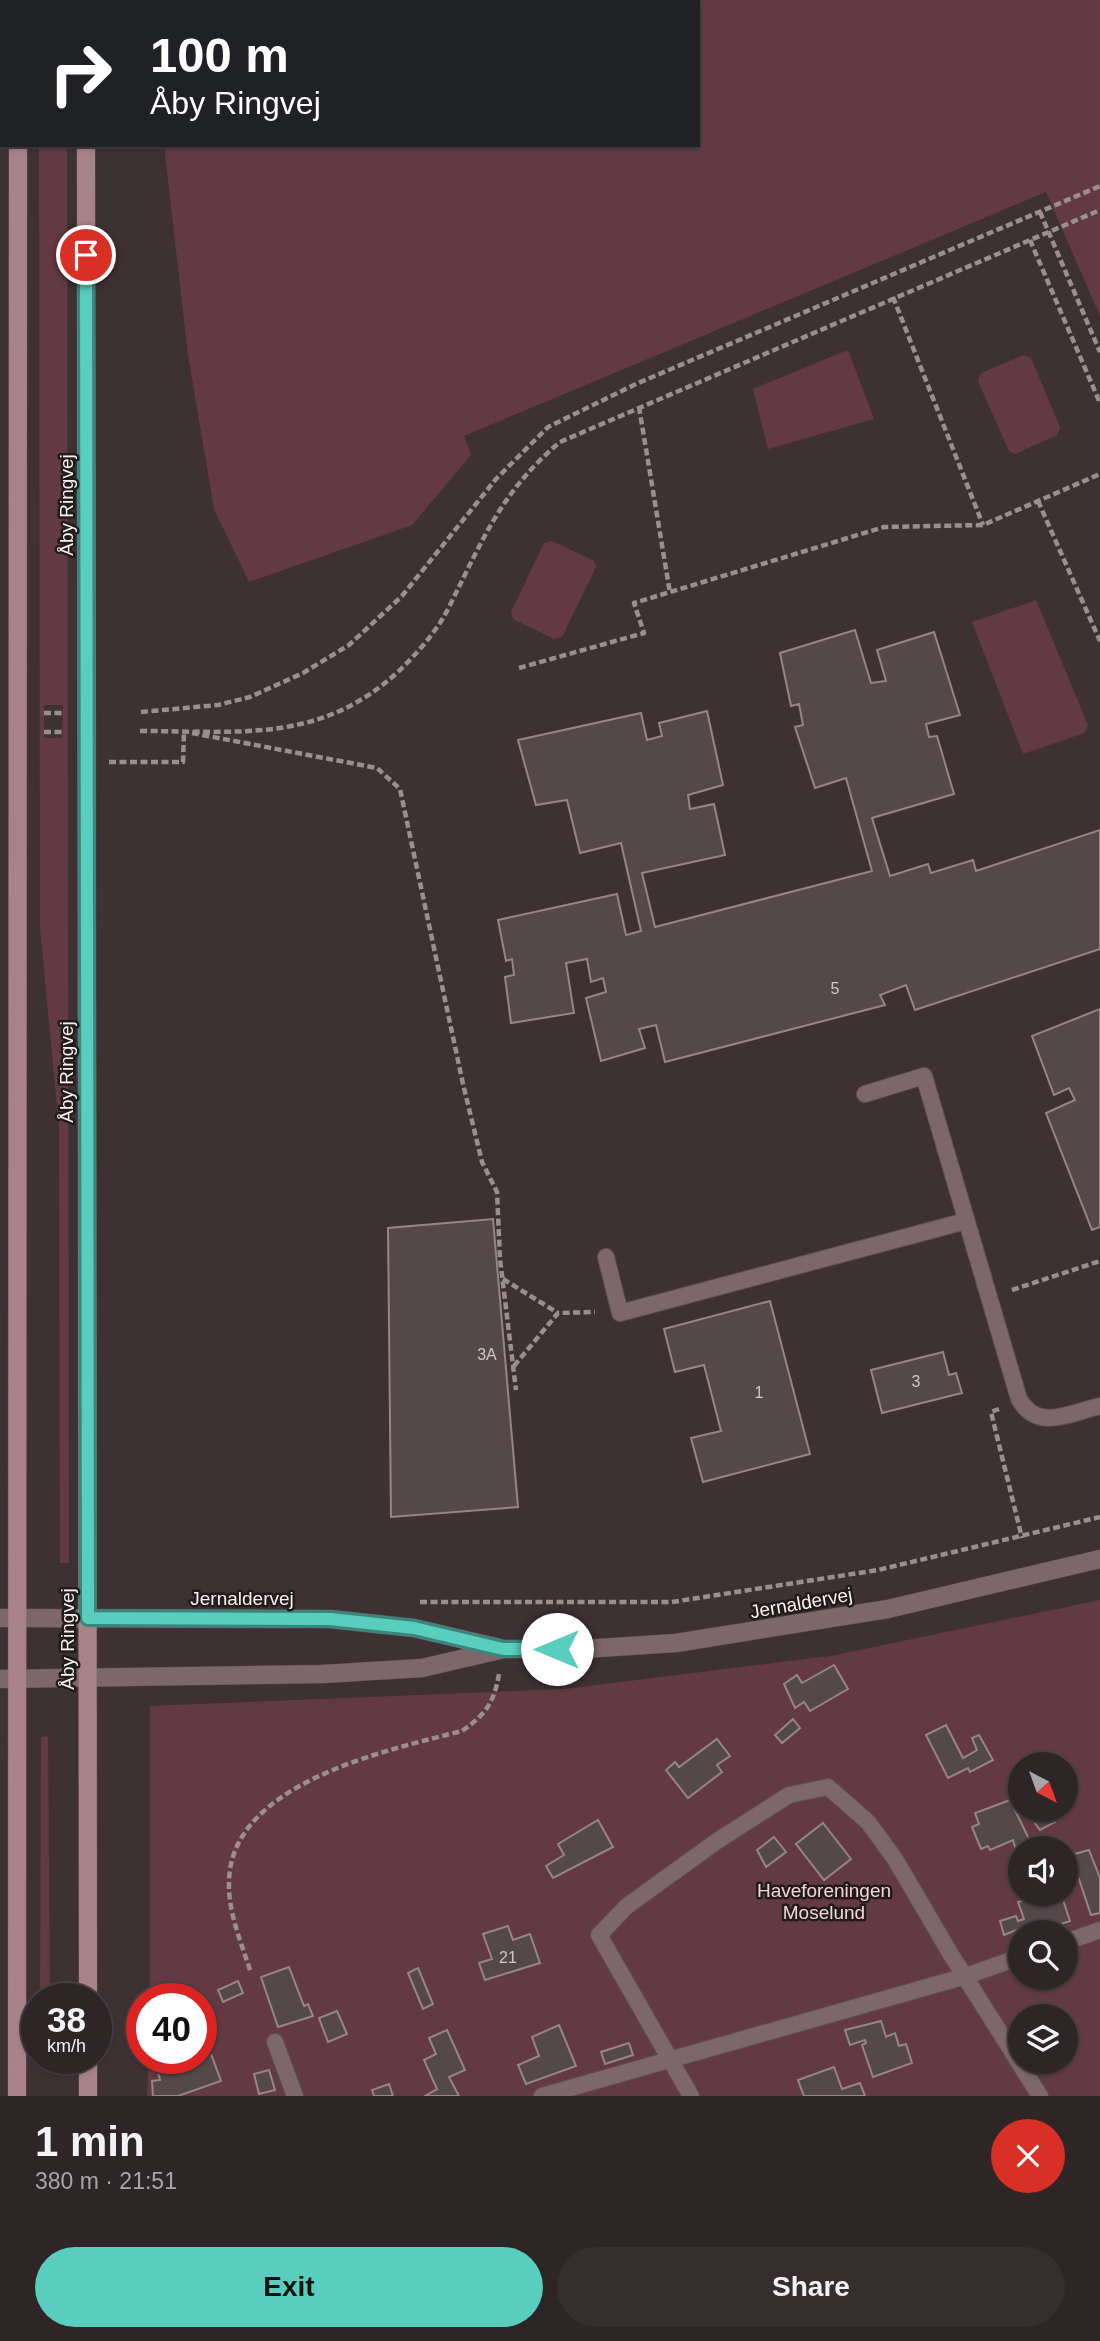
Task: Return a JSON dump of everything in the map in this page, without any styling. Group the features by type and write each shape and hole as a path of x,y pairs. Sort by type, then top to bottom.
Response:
{"main road":[{"path":"18,147 18,2096"},
{"name":"Åby Ringvej","path":"86,147 88,1983"},
{"path":"88,2074 88,2096"}],"street":[{"name":"Jernaldervej","path":"0,1679 87,1680 422,1668 503,1649 583,1649 676,1643 781,1629 901,1606 1100,1559"},
{"name":"Jernaldervej","path":"0,1618 330,1619 414,1628 503,1649"}],"lane":[{"path":"864,1094 924,1076 988,1298 1019,1399 1027,1413 1041,1420 1100,1406"},
{"path":"606,1257 620,1312 966,1221"},
{"path":"691,2096 599,1935 638,1898 717,1841 789,1796 828,1787 868,1822 895,1858 950,1954 1040,2096"},
{"path":"1078,1938 1100,1930"},
{"path":"542,2096 966,1976 1008,1961"},
{"path":"275,2042 295,2096"}],"path":[{"path":"141,712 218,705 250,697 303,673 349,645 402,596 496,479 548,427 636,384 1100,186"},
{"path":"141,731 255,732 311,724 356,705 388,681 435,632 509,492 534,464 560,442 1100,210"},
{"path":"1040,212 1100,352"},
{"path":"1030,240 1100,403"},
{"path":"893,297 983,525"},
{"path":"639,407 670,593"},
{"path":"519,668 644,633 634,603 884,527 983,525 1100,474"},
{"path":"1038,501 1100,641"},
{"path":"44,713 63,713"},
{"path":"133,762 183,762 181,731"},
{"path":"181,731 377,768 400,789 463,1084 482,1162 497,1192 502,1279 516,1390"},
{"path":"44,732 63,732"},
{"path":"988,1298 1100,1261"},
{"path":"502,1279 558,1313"},
{"path":"513,1367 558,1313 564,1311"},
{"path":"1019,1399 991,1412 1022,1538"},
{"path":"412,1602 672,1602 878,1570 1022,1538 1100,1517"},
{"path":"250,1970 235,1926 229,1881 235,1850 260,1814 293,1789 336,1767 462,1731 480,1718 495,1698 503,1649"}],"green space":[{"path":"700,0 1100,0 1100,316 1046,192 464,436 471,455 412,525 249,582 214,509 188,355 164,147 700,147"},
{"path":"39,147 67,147 69,1563 60,1563 59,1128 40,927","holes":["44,705 63,705 62,738 44,738"]},
{"path":"848,350 874,419 768,449 753,389"},
{"path":"1024,355 1031,358 1060,427 1057,435 1015,454 1009,451 978,381 981,373"},
{"path":"552,541 594,561 596,567 562,637 554,639 513,619 511,612 544,543"},
{"path":"1036,600 1088,725 1084,733 1023,754 972,622"},
{"name":"Haveforeningen Moselund","path":"1100,1600 1100,2096 147,2096 148,2074 217,2074 217,1983 150,1983 150,1706 565,1689 831,1656"},
{"path":"48,1736 50,1983 40,1983 41,1737"}],"building":[{"path":"855,630 871,683 886,681 877,650 934,632 960,715 926,724 929,737 937,736 954,794 872,818 890,876 928,864 931,873 973,860 976,871 1100,830 1100,949 915,1010 906,985 880,995 885,1005 665,1062 656,1025 639,1029 645,1048 601,1061 586,998 606,992 603,978 591,982 587,959 566,963 574,1013 511,1023 505,977 514,975 512,959 506,961 498,920 617,894 626,935 641,931 621,843 580,853 567,800 536,805 518,740 641,713 647,740 662,736 659,723 707,711 723,785 688,795 690,809 714,804 725,855 642,873 655,927 872,871 846,778 815,788 795,727 803,725 799,704 791,706 780,653"},
{"path":"1100,1009 1100,1227 1092,1230 1046,1113 1075,1100 1069,1088 1054,1095 1032,1036"},
{"path":"493,1219 518,1507 391,1517 388,1228"},
{"path":"770,1301 810,1454 703,1482 691,1438 721,1431 704,1365 675,1372 664,1329"},
{"path":"943,1352 949,1375 956,1373 962,1393 882,1413 871,1370"},
{"path":"834,1665 848,1689 810,1711 804,1702 795,1708 784,1684 797,1675 802,1683"},
{"path":"793,1719 800,1728 782,1743 775,1735"},
{"path":"946,1725 963,1758 977,1750 972,1738 979,1735 993,1760 970,1772 968,1768 948,1778 926,1735"},
{"path":"717,1739 730,1756 717,1765 722,1772 688,1798 666,1770 675,1762 679,1767"},
{"path":"1008,1801 1008,1822 1021,1822 1028,1836 1008,1836 1008,1842 990,1850 988,1846 981,1849 972,1827 979,1824 975,1813"},
{"path":"598,1820 613,1847 553,1878 546,1866 564,1855 558,1844"},
{"path":"1034,1822 1055,1822 1040,1830"},
{"path":"823,1823 851,1859 824,1880 796,1844"},
{"path":"774,1837 786,1852 766,1867 757,1850"},
{"path":"1089,1850 1100,1878 1100,1913 1091,1915 1078,1876 1078,1853"},
{"path":"1019,1906 1065,1906 1070,1920 1021,1920 1024,1919"},
{"path":"1016,1916 1018,1920 1008,1920 1008,1933 1004,1935 1000,1921"},
{"path":"508,1926 513,1940 530,1934 540,1963 485,1980 479,1963 492,1959 483,1934"},
{"path":"289,1967 304,2006 308,2004 313,2016 278,2027 261,1977"},
{"path":"418,1968 433,2004 423,2009 408,1973"},
{"path":"238,1981 243,1993 223,2002 218,1990"},
{"path":"337,2011 347,2034 328,2042 319,2018"},
{"path":"881,2021 886,2037 895,2033 899,2046 906,2044 912,2063 873,2077 862,2045 866,2043 865,2040 850,2045 845,2030"},
{"path":"559,2025 576,2066 526,2084 518,2065 539,2056 532,2037"},
{"path":"447,2030 465,2070 449,2077 459,2096 425,2096 437,2089 424,2060 436,2054 429,2038"},
{"path":"629,2043 633,2055 605,2064 601,2052"},
{"path":"834,2067 842,2089 860,2083 865,2096 804,2096 798,2080"},
{"path":"217,2070 221,2081 178,2096 153,2096 152,2081 160,2080 158,2074 217,2074"},
{"path":"269,2070 275,2090 259,2094 254,2074"},
{"path":"389,2084 393,2096 374,2096 372,2090"}],"route":[{"path":"86,255 88,1618 330,1619 414,1628 503,1649 557,1649"}]}
